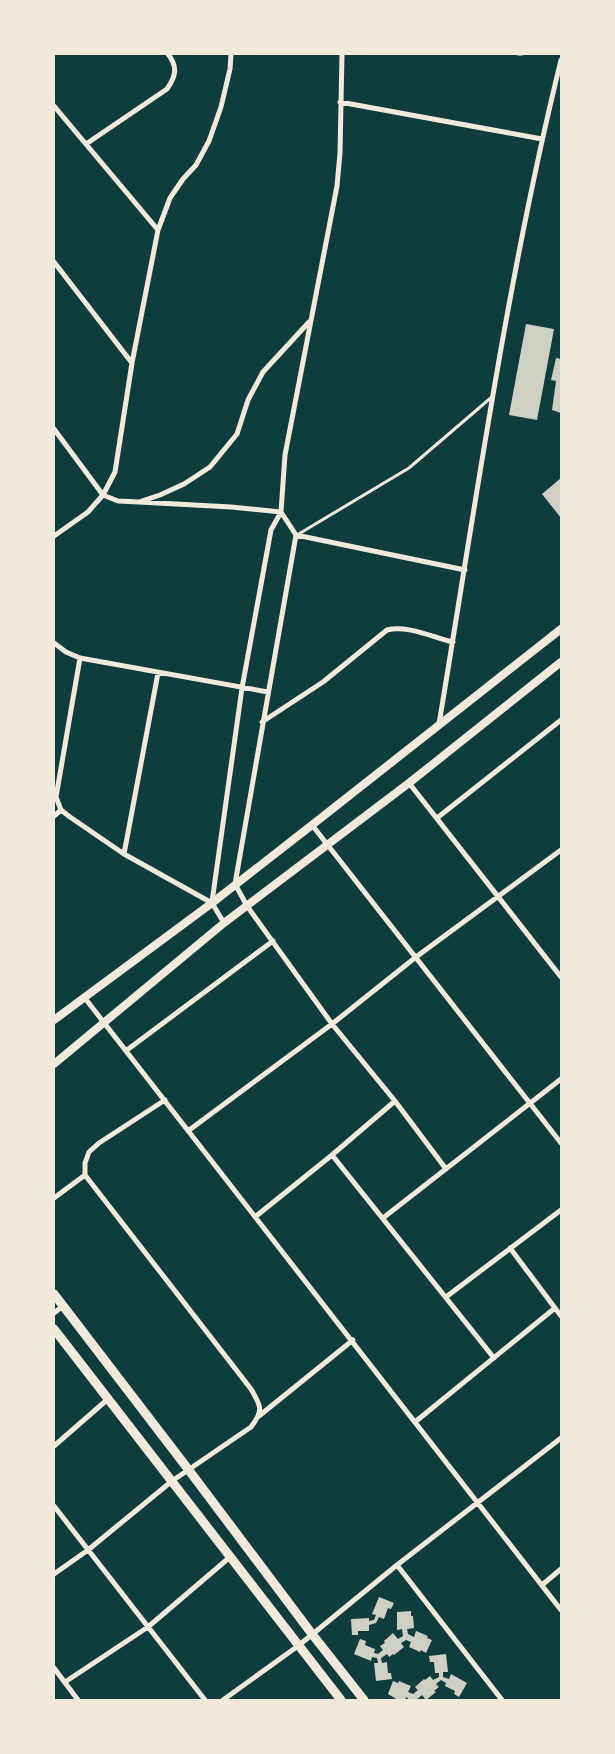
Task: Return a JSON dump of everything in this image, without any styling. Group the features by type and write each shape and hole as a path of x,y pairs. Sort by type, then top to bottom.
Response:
{"main road":[{"path":"54,1294 364,1700"},
{"path":"54,1329 341,1700"}],"street":[{"path":"86,144 167,89 174,80 176,69 168,54"},
{"path":"54,536 88,512 103,495 115,472 132,363 158,230 170,198 183,179 196,165 208,141 221,107 230,68 231,54"},
{"path":"212,903 242,688 271,530 281,512 285,455 337,186 340,153 342,54"},
{"path":"439,724 493,396 542,139 561,60"},
{"path":"340,102 542,139"},
{"path":"54,106 158,230"},
{"path":"54,262 132,363"},
{"path":"139,502 184,484 210,467 236,434 248,400 263,372 310,322"},
{"path":"54,429 103,495 118,501 231,507 281,512"},
{"path":"281,512 296,535 235,884 247,906 332,1024 395,1101 446,1169"},
{"path":"296,535 465,570"},
{"path":"262,722 322,682 387,630 394,628 404,629 453,642"},
{"path":"54,1020 212,903 561,629"},
{"path":"54,643 66,652 80,658 268,692"},
{"path":"80,658 56,805 124,854 212,903 224,923"},
{"path":"54,1064 224,923 410,783 561,662"},
{"path":"124,854 158,673"},
{"path":"437,818 561,720"},
{"path":"410,783 561,976"},
{"path":"54,816 61,810"},
{"path":"312,825 561,1143"},
{"path":"188,1131 332,1024 416,957 561,850"},
{"path":"127,1050 273,940"},
{"path":"84,997 105,1021 188,1131 353,1340 561,1610"},
{"path":"383,1218 561,1079"},
{"path":"166,1100 99,1143 90,1152 85,1162 85,1174 252,1389 260,1404 259,1416"},
{"path":"256,1217 332,1156 395,1101"},
{"path":"332,1156 494,1358"},
{"path":"54,1198 85,1174"},
{"path":"446,1297 561,1210"},
{"path":"510,1248 561,1316"},
{"path":"54,1313 63,1306"},
{"path":"415,1422 555,1308"},
{"path":"54,1574 88,1550 188,1469 251,1427 259,1416 353,1340"},
{"path":"54,1446 108,1399"},
{"path":"223,1700 298,1646 397,1565 561,1438"},
{"path":"54,1506 206,1700"},
{"path":"65,1682 148,1627 230,1557"},
{"path":"397,1565 502,1700"},
{"path":"542,1585 561,1569"},
{"path":"54,1668 78,1700"}],"lane":[{"path":"296,535 409,468 493,396"}],"building":[{"path":"526,324 554,329 537,420 509,415"},
{"path":"556,358 561,359 561,413 552,410 556,381 551,380"},
{"path":"561,478 561,518 542,494"},
{"path":"379,1597 394,1603 391,1609 388,1608 384,1619 379,1617 376,1623 369,1625 369,1631 358,1631 358,1635 352,1635 351,1619 369,1618 369,1621 374,1620 376,1615 372,1614"},
{"path":"411,1611 414,1628 407,1629 408,1634 414,1637 416,1631 428,1636 427,1638 432,1640 426,1653 409,1647 411,1642 406,1640 401,1643 404,1647 394,1655 389,1657 387,1654 381,1658 382,1663 387,1662 388,1673 391,1673 392,1679 376,1681 374,1663 378,1663 377,1658 372,1657 371,1661 354,1654 360,1639 366,1641 365,1645 375,1649 374,1653 378,1654 383,1650 380,1646 393,1633 398,1639 403,1636 402,1629 397,1630 397,1612"},
{"path":"446,1654 448,1672 443,1672 443,1677 449,1679 451,1674 467,1683 459,1697 454,1694 455,1691 445,1686 446,1683 441,1680 436,1684 439,1687 434,1691 436,1692 426,1700 422,1695 416,1700 410,1700 406,1697 405,1700 398,1700 388,1694 393,1681 398,1683 399,1681 411,1686 408,1692 413,1694 418,1690 415,1687 424,1679 430,1676 433,1680 439,1677 439,1673 435,1673 434,1662 430,1662 429,1656"}]}
